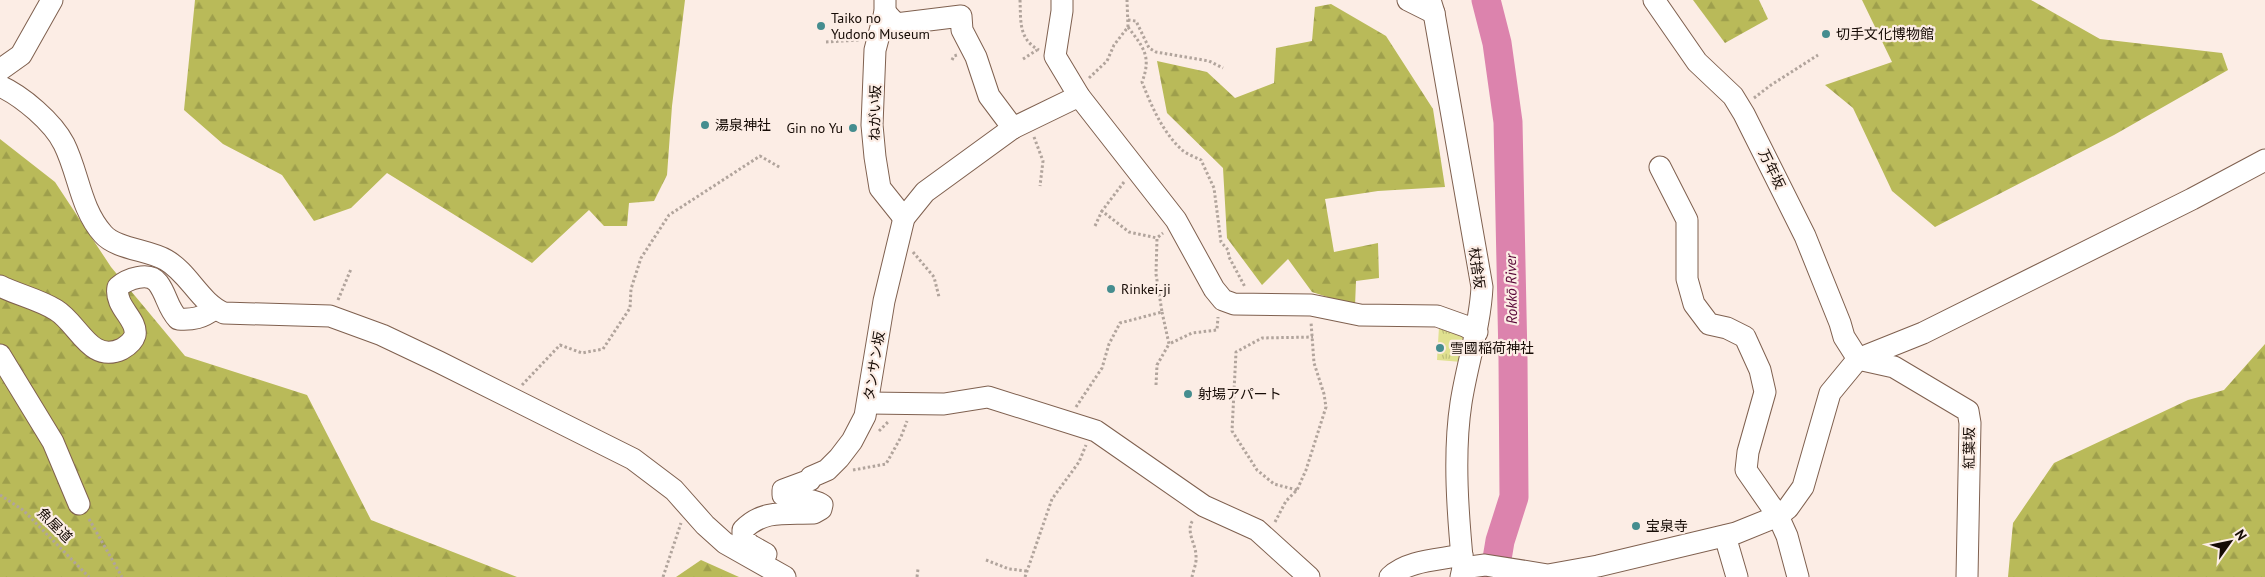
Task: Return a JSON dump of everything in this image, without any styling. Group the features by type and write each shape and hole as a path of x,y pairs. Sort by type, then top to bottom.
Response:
{"street":[{"path":"0,70 21,55 52,0"},
{"path":"1062,0 1062,11 1046,53 1176,220 1206,275 1223,300 1234,304 1311,305 1360,315 1437,316 1477,332"},
{"path":"1408,0 1432,6"},
{"name":"万年坂","path":"1654,0 1697,62 1733,96 1744,114 1805,236 1844,337 1858,359"},
{"path":"885,6 896,24 960,16 962,30 976,56 989,96 1019,125"},
{"name":"ねがい坂","path":"885,6 875,50 872,125 880,188 901,228"},
{"name":"杖捨坂","path":"1432,6 1482,287 1477,332 1461,404 1457,478 1462,566"},
{"path":"0,86 33,108 64,143 84,205 104,236 125,246 164,259 176,267 214,309 224,313 330,316 382,335 603,443 640,464 674,490 699,519 725,544 783,576"},
{"name":"タンサン坂","path":"783,576 781,562 750,545 743,538 743,530 750,522 765,515 814,513 821,509 822,505 818,502 795,500 783,495 783,490 810,480 827,470 856,434 865,416 869,403 884,300 901,228 925,192 1019,125 1077,93"},
{"path":"1390,577 1397,570 1415,564 1485,565 1548,576 1725,536 1778,516 1788,508 1803,487 1830,393 1858,359 1923,333 2192,199 2265,160"},
{"path":"1660,168 1686,220 1687,279 1694,304 1709,324 1727,328 1746,337 1760,370 1765,392 1748,452 1746,470 1778,516 1787,536 1798,577"},
{"path":"0,286 57,310 67,318 96,351 107,353 122,349 132,342 135,335 134,328 116,295 118,287 125,281 142,277 152,279 158,284 170,311 178,319 192,320 203,317 214,309"},
{"path":"0,355 53,442 79,504"},
{"name":"紅葉坂","path":"1858,359 1894,368 1968,411 1970,423 1967,577"},
{"path":"869,403 944,404 988,397 1085,428 1147,465 1204,506 1257,530 1309,577"},
{"path":"1725,536 1737,577"}],"path":[{"path":"1020,0 1020,27 1046,53"},
{"path":"1127,0 1128,27 1143,47 1146,69 1142,82 1149,99 1166,131 1182,150 1201,160 1214,188 1221,242 1228,250 1229,257 1243,285 1252,295 1265,298 1265,304"},
{"path":"1128,20 1136,21 1150,48 1156,52 1209,61 1223,68"},
{"path":"1077,93 1107,61 1114,45 1128,27"},
{"path":"826,42 878,38"},
{"path":"1023,59 1046,53"},
{"path":"1744,114 1755,97 1818,55"},
{"path":"1019,125 1039,146 1043,161 1040,186"},
{"path":"510,398 560,345 582,353 604,349 630,308 631,289 641,258 669,215 760,156 781,168"},
{"path":"1094,226 1102,211 1136,167"},
{"path":"1102,211 1129,232 1157,238"},
{"path":"1169,344 1156,274 1157,238 1176,220"},
{"path":"901,228 934,277 939,297"},
{"path":"330,316 351,269"},
{"path":"1156,386 1157,365 1169,344 1192,333 1218,330 1219,308 1223,300"},
{"path":"1266,537 1286,501 1297,490 1306,470 1326,407 1314,364 1311,305"},
{"path":"1024,577 1052,499 1079,462 1085,428 1075,409 1102,368 1109,344 1120,323 1162,312"},
{"path":"1297,490 1274,484 1257,470 1232,431 1236,352 1262,338 1313,337"},
{"path":"870,467 886,464 901,437 914,404"},
{"name":"魚屋道","path":"0,495 24,510 89,577"},
{"name":"魚屋道","path":"79,504 122,577"},
{"path":"1192,577 1197,557 1190,533 1191,523 1204,506"},
{"path":"663,577 677,533"},
{"path":"986,560 1009,569 1027,571"},
{"path":"917,577 918,570"}],"green space":[{"path":"195,0 685,0 672,106 667,175 654,201 629,203 627,226 604,226 589,210 532,263 387,173 351,208 314,221 282,175 223,144 184,110"},
{"path":"1693,0 1759,0 1768,19 1725,43"},
{"path":"1862,0 2031,0 2100,39 2222,53 2228,70 2114,135 1935,227 1892,191 1853,108 1825,85 1892,62"},
{"path":"1331,4 1386,36 1433,109 1445,187 1378,191 1325,199 1334,252 1378,243 1379,278 1356,281 1355,306 1312,292 1288,259 1262,285 1227,238 1223,168 1167,113 1157,61 1207,72 1235,98 1274,83 1276,48 1312,41 1315,7"},
{"path":"0,139 55,182 111,267 185,356 307,395 371,520 517,577 0,577"},
{"path":"1439,327 1465,334 1462,362 1437,360"},
{"path":"2265,344 2265,577 2008,577 2013,523 2054,463 2188,400 2224,390"},
{"path":"701,560 739,577 676,577"}],"waterway":[{"name":"Rokkō River","path":"1486,0 1497,43 1508,122 1513,359 1514,497 1500,541 1494,577"}],"place":[{"name":"Taiko no Yudono Museum","path":"821,26"},
{"name":"切手文化博物館","path":"1826,34"},
{"name":"湯泉神社","path":"705,125"},
{"name":"Gin no Yu","path":"853,128"},
{"name":"Rinkei-ji","path":"1111,289"},
{"name":"雪國稲荷神社","path":"1440,348"},
{"name":"射場アパート","path":"1188,394"},
{"name":"宝泉寺","path":"1636,526"}]}
